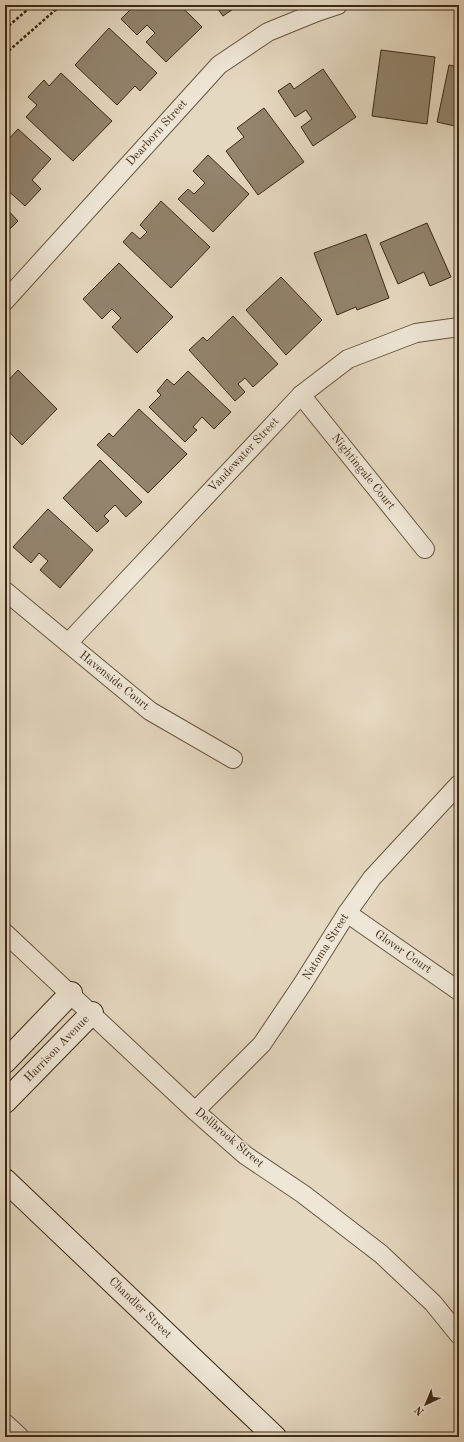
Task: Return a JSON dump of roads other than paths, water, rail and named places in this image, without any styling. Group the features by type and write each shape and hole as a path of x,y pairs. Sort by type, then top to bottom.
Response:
{"main road":[{"path":"5,1062 71,993"},
{"name":"Harrison Avenue","path":"5,1102 92,1013"},
{"name":"Chandler Street","path":"5,1180 275,1437"}],"street":[{"name":"Dearborn Street","path":"5,301 219,65 268,32 338,5"},
{"name":"Vandewater Street","path":"68,643 301,395 348,359 416,333 459,327"},
{"name":"Nightingale Court","path":"301,395 425,549"},
{"name":"Havenside Court","path":"5,591 150,711 232,759"},
{"name":"Natoma Street","path":"195,1111 262,1044 347,913 372,878 459,784"},
{"name":"Glover Court","path":"347,913 459,991"},
{"name":"Dellbrook Street","path":"5,933 71,993 195,1111 245,1155 303,1194 381,1254 433,1303 459,1335"},
{"path":"5,1423 20,1437"}]}
